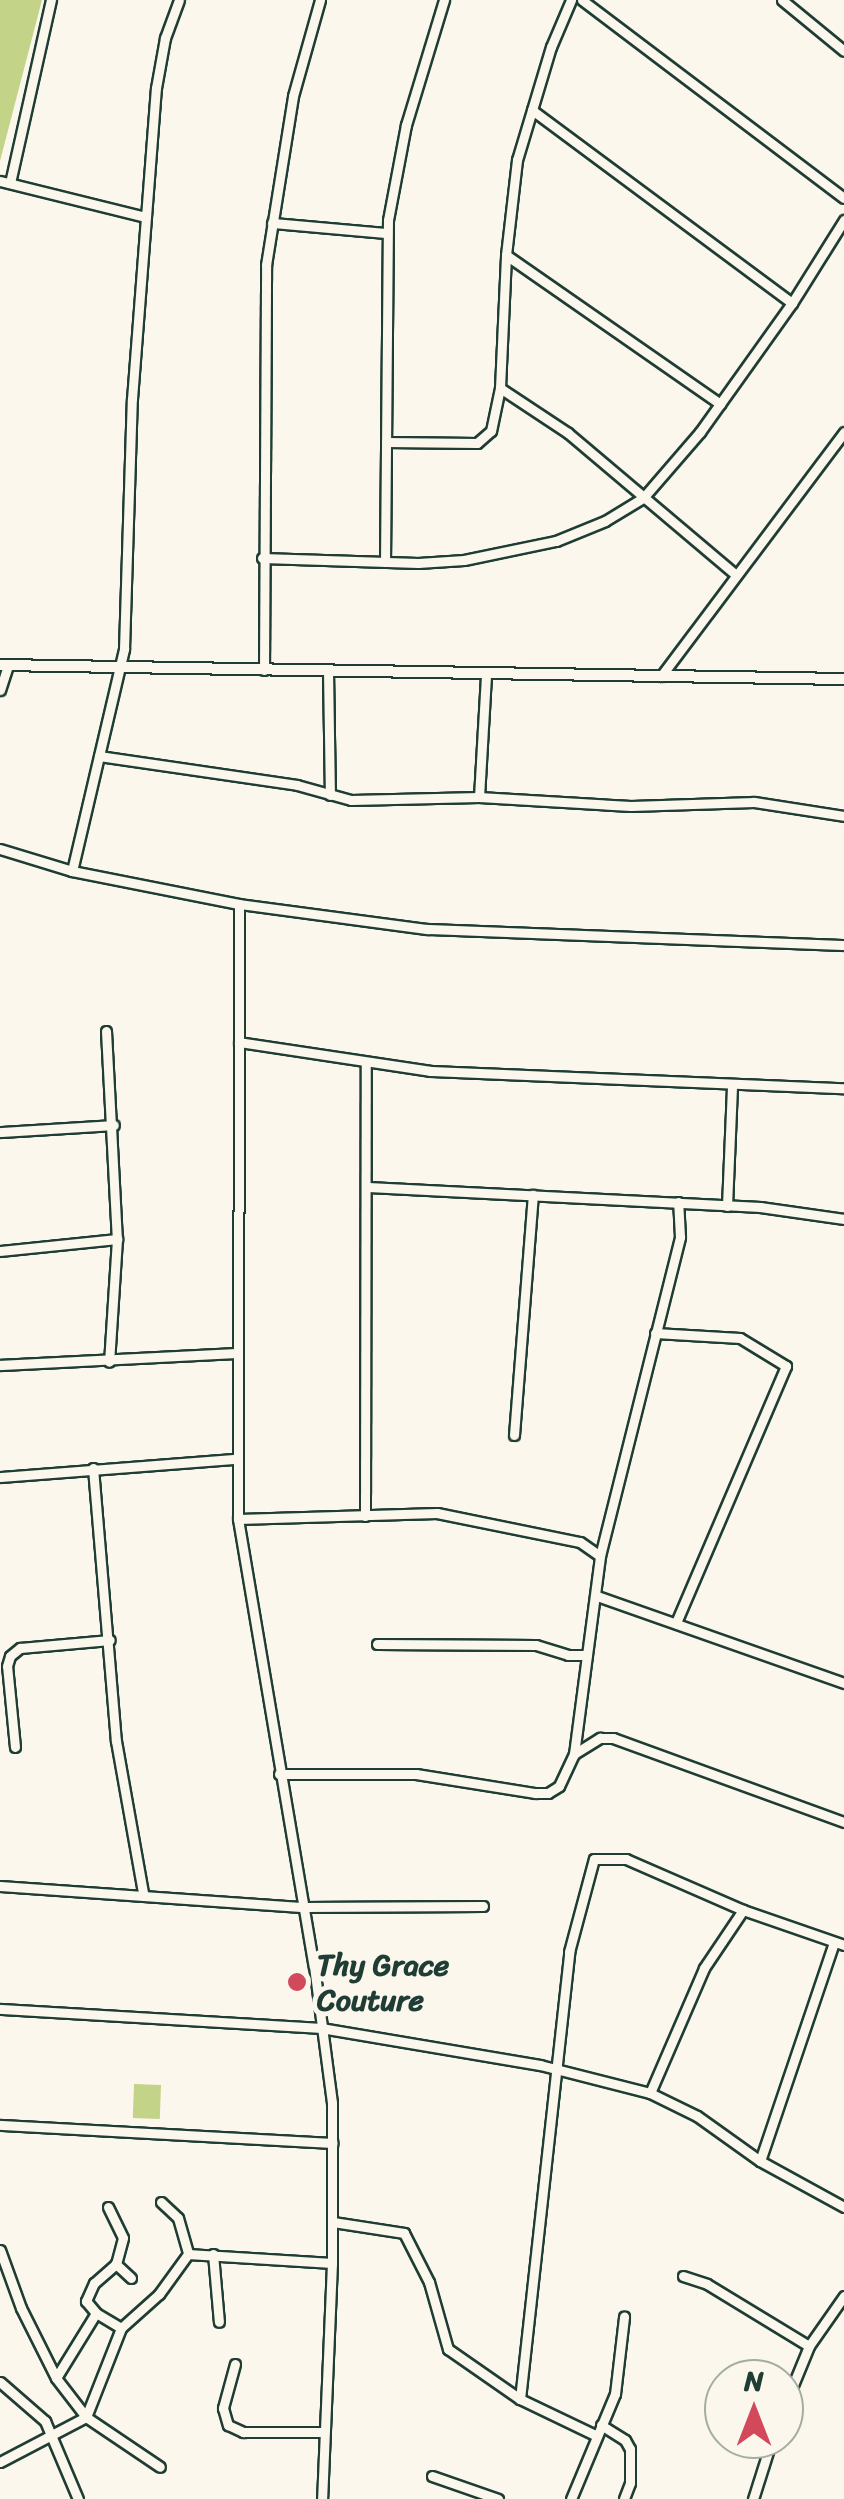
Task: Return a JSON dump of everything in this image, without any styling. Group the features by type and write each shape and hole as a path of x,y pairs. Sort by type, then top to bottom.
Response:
{"street":[{"path":"50,0 5,182 146,217"},
{"path":"72,871 120,670 156,88 165,38 179,0"},
{"path":"264,670 266,265 292,96 320,0"},
{"path":"385,562 388,234 406,124 444,0"},
{"path":"386,442 444,446 485,440 492,431 500,388 506,255 518,160 572,0"},
{"path":"582,0 844,198"},
{"path":"782,0 844,51"},
{"path":"532,110 792,303"},
{"path":"262,558 464,560 556,541 604,521 643,498 720,404 792,303 844,220"},
{"path":"272,223 388,234"},
{"path":"506,255 720,404"},
{"path":"500,388 568,434 736,575"},
{"path":"661,676 844,432"},
{"path":"0,690 4,665 120,670 844,679"},
{"path":"328,671 330,794"},
{"path":"479,797 486,674"},
{"path":"99,756 297,785 363,801 479,797 631,806 754,802 844,816"},
{"path":"0,849 72,871 238,904 511,936 844,945"},
{"path":"238,904 238,1520 304,1907 322,2028 333,2142 322,2499"},
{"path":"106,1032 118,1239 109,1362"},
{"path":"239,1042 430,1072 844,1088"},
{"path":"365,1516 366,1062"},
{"path":"727,1206 732,1085"},
{"path":"0,1132 114,1125"},
{"path":"368,1187 678,1202 844,1219"},
{"path":"514,1435 533,1195"},
{"path":"279,1774 416,1774 548,1793 568,1773 574,1754 600,1556 680,1237 678,1202"},
{"path":"0,1251 118,1239"},
{"path":"656,1332 740,1338 786,1366 676,1623"},
{"path":"0,1365 236,1353"},
{"path":"0,1477 236,1460"},
{"path":"94,1468 116,1741 143,1893"},
{"path":"238,1520 464,1516 580,1542 600,1556"},
{"path":"597,1596 844,1683"},
{"path":"15,1747 6,1666 10,1656 20,1648 110,1640"},
{"path":"377,1644 536,1646 568,1656 586,1655"},
{"path":"574,1754 600,1738 613,1738 844,1822"},
{"path":"520,2399 569,1952 594,1859 626,1859 744,1910 839,1944 760,2161"},
{"path":"0,1886 304,1907 483,1906"},
{"path":"650,2092 704,1968 744,1910"},
{"path":"0,2009 322,2028 557,2069 650,2092 697,2116 760,2161 844,2206"},
{"path":"0,2125 333,2142"},
{"path":"161,2202 178,2218 188,2254"},
{"path":"108,2207 123,2238 116,2264 94,2283 86,2300 96,2313 120,2328"},
{"path":"333,2222 404,2232 428,2282 448,2349 520,2399 595,2435"},
{"path":"0,2250 20,2308 56,2378 86,2417 160,2468"},
{"path":"188,2254 332,2262"},
{"path":"0,2462 86,2417 120,2328 160,2294 188,2254"},
{"path":"213,2254 219,2322"},
{"path":"116,2264 130,2278"},
{"path":"683,2276 707,2284 810,2346"},
{"path":"804,2360 844,2296"},
{"path":"56,2378 96,2313"},
{"path":"571,2499 615,2394 624,2318"},
{"path":"235,2364 222,2408 228,2425 243,2432 324,2432"},
{"path":"0,2382 45,2421 78,2499"},
{"path":"601,2425 625,2440 630,2449 630,2483 624,2499"},
{"path":"753,2499 766,2459"},
{"path":"432,2476 498,2499"}],"green space":[{"path":"0,0 42,0 0,161"},
{"path":"134,2084 161,2085 160,2119 133,2118"}],"place":[{"name":"Thy Grace Couture","path":"297,1982"}]}
